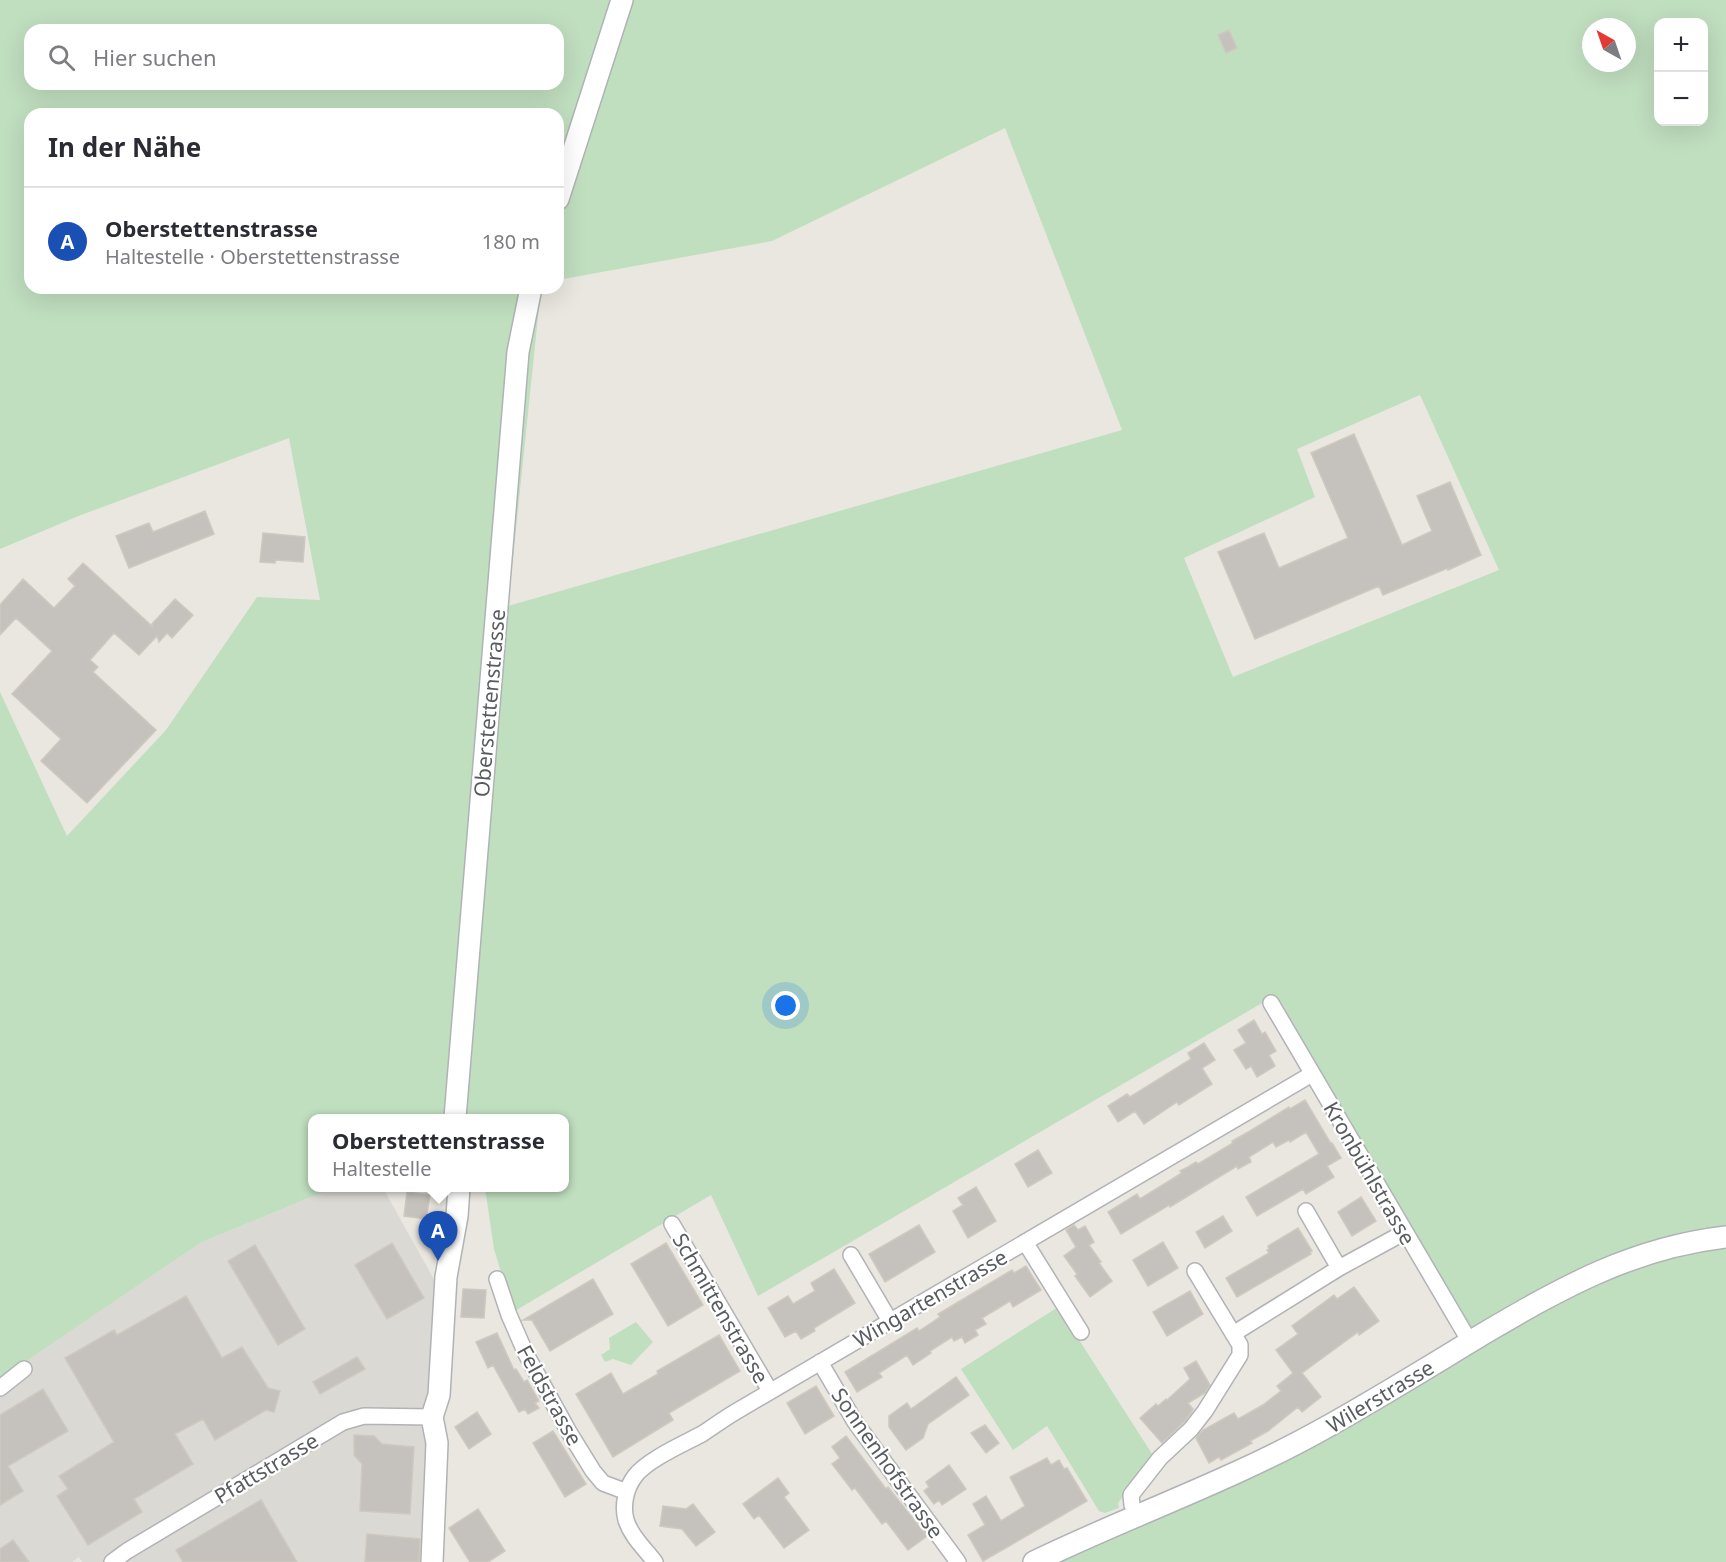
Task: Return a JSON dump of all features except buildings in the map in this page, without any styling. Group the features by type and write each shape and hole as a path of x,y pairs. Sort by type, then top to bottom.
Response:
{"street":[{"path":"564,180 622,0"},
{"name":"Oberstettenstrasse","path":"455,1114 517,364 530,294"},
{"name":"Kronbühlstrasse","path":"1271,1003 1470,1342"},
{"name":"Wingartenstrasse","path":"627,1492 635,1475 644,1467 1312,1074"},
{"path":"432,1562 437,1443 432,1417 439,1395 446,1277 457,1216 459,1192"},
{"path":"1306,1211 1339,1268"},
{"name":"Schmittenstrasse","path":"672,1224 770,1391"},
{"path":"1233,1334 1339,1268 1406,1232"},
{"name":"Wilerstrasse","path":"1034,1562 1260,1461 1323,1429 1544,1298 1592,1274 1678,1245 1726,1238"},
{"path":"1024,1242 1081,1332"},
{"path":"851,1255 890,1321"},
{"path":"1137,1515 1132,1505 1131,1495 1160,1458 1191,1429 1240,1355 1240,1345 1195,1271"},
{"name":"Feldstrasse","path":"497,1279 526,1354 587,1461 603,1483 627,1492"},
{"name":"Sonnenhofstrasse","path":"820,1362 855,1422 958,1562"},
{"path":"0,1388 24,1370"},
{"name":"Pfattstrasse","path":"112,1562 343,1422 364,1416 432,1417"},
{"path":"627,1492 624,1510 626,1520 634,1536 655,1562"}],"shaded area":[{"path":"323,1192 385,1192 436,1283 422,1562 82,1562 79,1557 72,1562 0,1562 0,1379 202,1242"}],"green space":[{"path":"0,0 1726,0 1726,1562 1057,1562 1482,1346 1276,995 758,1296 711,1195 513,1312 494,1249 486,1192 569,1192 569,1114 308,1114 308,1192 323,1192 202,1242 0,1379 0,692 67,836 166,730 257,597 320,600 289,438 81,515 0,549","holes":["24,108 564,108 564,279 772,241 1005,128 1122,430 508,606 540,294 24,294","1420,395 1499,570 1233,677 1184,558 1315,497 1297,449"]},
{"path":"1058,1307 1154,1457 1118,1503 1119,1508 1105,1513 1099,1511 1047,1426 1013,1450 961,1369"},
{"path":"636,1322 653,1342 631,1365 613,1359 605,1362 601,1355 610,1349 609,1338"}],"place":[{"name":"Oberstettenstrasse","path":"438,1261"}]}
